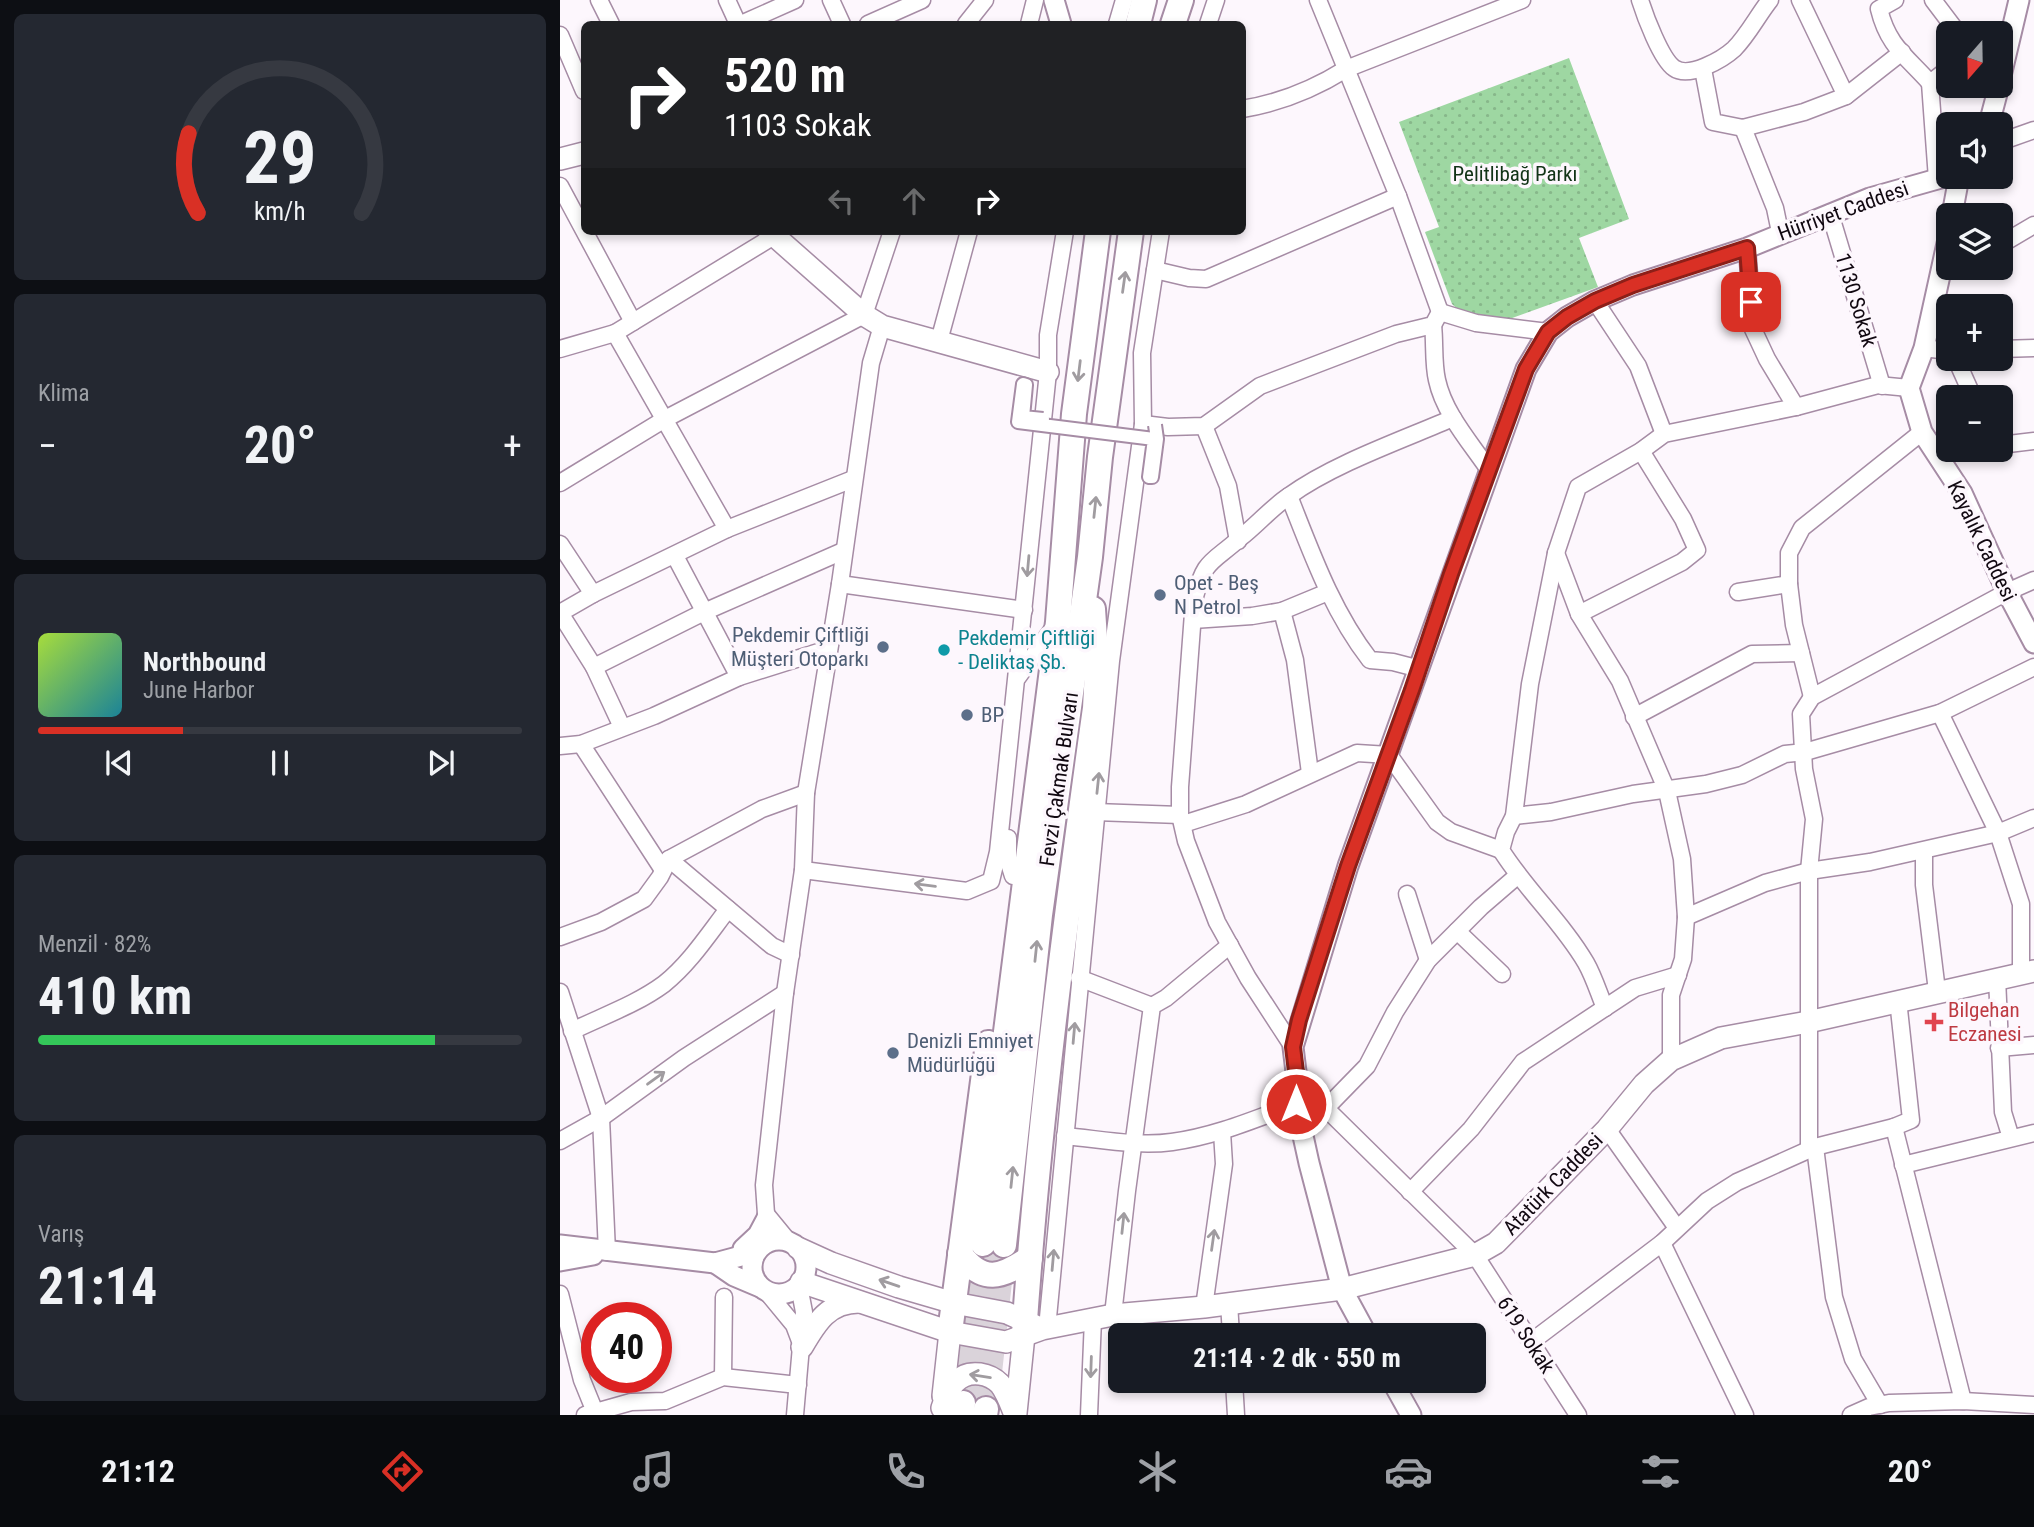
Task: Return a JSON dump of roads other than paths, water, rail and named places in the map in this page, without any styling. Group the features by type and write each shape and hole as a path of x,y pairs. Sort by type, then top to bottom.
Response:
{"main road":[{"path":"1139,21 1144,0"},
{"path":"1174,21 1181,0"},
{"path":"560,159 581,154"},
{"path":"773,235 873,321 1048,372"},
{"name":"Fevzi Çakmak Bulvarı","path":"1097,235 1074,414 1058,622 1000,1079 994,1245 1090,557 1100,457 1130,235"},
{"path":"1015,1415 1034,1328 1030,1258 1060,976 1095,708 1097,669 1090,557"},
{"path":"963,1411 950,1332 1042,668 1058,622"},
{"name":"Atatürk Caddesi","path":"800,1284 864,1302 950,1332 1006,1342 1034,1328 1103,1317 1342,1289 1475,1255 1496,1243 1607,1129 1644,1084 1671,1060 1721,1038 2027,972"},
{"path":"794,1245 844,1268 919,1294 1007,1313 1034,1328"},
{"path":"960,1254 973,1269 990,1276 1009,1271 1030,1258"},
{"path":"802,1347 826,1312 840,1304 864,1302"},
{"path":"963,1411 948,1392 957,1379 967,1374 978,1374 1000,1385 1015,1415"}],"street":[{"path":"599,0 610,21"},
{"path":"727,0 738,21"},
{"path":"747,21 795,0"},
{"path":"831,0 841,21"},
{"path":"876,21 922,0"},
{"path":"968,21 985,0"},
{"path":"1030,21 1035,0"},
{"path":"1054,0 1060,21"},
{"path":"1118,21 1124,0"},
{"path":"1209,21 1216,0"},
{"path":"1318,0 1398,196 1437,319 1437,380 1453,418 1489,470"},
{"path":"1640,0 1647,25 1673,68 1682,71 1703,69 1733,50 1770,0"},
{"path":"1800,0 1846,96"},
{"path":"1895,0 1880,9 1884,28 1892,44 1930,83 1936,130"},
{"path":"1933,0 1949,21"},
{"path":"2013,23 2019,0"},
{"path":"1246,108 1270,105 1325,82 1346,69 1512,2"},
{"path":"560,35 581,84"},
{"path":"1703,69 1713,122 1742,128 1804,112 1846,96 1902,52"},
{"path":"1930,83 1936,78"},
{"path":"1742,128 1775,208 1780,232"},
{"path":"2013,137 2034,130"},
{"name":"Hürriyet Caddesi","path":"1360,1323 1342,1289 1296,1104 1297,1080 1293,1047 1299,1020 1348,866 1526,369 1548,332 1595,301 1633,285 1747,248 1780,232 1870,198 1936,180"},
{"path":"560,186 581,225"},
{"path":"1155,270 1206,279 1398,196"},
{"name":"1130 Sokak","path":"1830,214 1882,386"},
{"path":"2013,238 2034,225"},
{"path":"586,235 633,322"},
{"path":"560,349 615,333 768,235"},
{"path":"802,1347 794,1325 754,1278 752,1269 760,1249 766,1217 764,1185 785,993 803,870 806,793 840,584 871,363 873,321 891,235"},
{"path":"939,341 967,235"},
{"path":"803,870 968,891 991,881 998,852 1024,610 1048,372 1048,335 1064,235"},
{"path":"1034,1328 1065,1136 1112,653 1149,424 1142,353 1160,235"},
{"path":"1747,248 1753,329 1767,359 1796,407"},
{"path":"1501,849 1514,816 1530,684 1556,553 1578,487 1641,451 1664,434 1882,386 1909,388 1924,348 1939,280"},
{"path":"1595,301 1638,366 1664,434"},
{"path":"1149,424 1168,427 1204,426 1260,386 1437,319 1548,332"},
{"path":"560,483 665,419 873,321"},
{"path":"615,333 727,529"},
{"path":"1924,348 1936,350"},
{"path":"2013,349 2034,348"},
{"path":"1043,419 1023,416 1026,385 1023,384 1018,422 1154,439 1149,477 1152,477 1157,439 1149,424"},
{"name":"Kayalık Caddesi","path":"1909,388 1922,432 1962,493 2007,592 2034,643"},
{"path":"1293,1047 1248,978 1217,922 1186,841 1180,787 1194,600 1200,576 1211,560 1238,541 1289,496 1326,474 1453,418"},
{"path":"1204,426 1228,486 1238,541"},
{"path":"1812,697 1794,625 1789,584 1789,553 1802,528 1922,432"},
{"path":"2013,443 2034,440"},
{"path":"1579,614 1682,562 1697,550 1683,519 1641,451"},
{"path":"622,727 594,667 560,613 593,594 727,529 853,479"},
{"path":"1289,496 1328,592 1351,635 1370,660 1393,662 1420,669"},
{"path":"560,544 593,594"},
{"path":"594,667 704,612 843,551"},
{"path":"1556,553 1579,614 1620,681 1667,791 1682,859 1686,917 1683,959 1671,995 1671,1060"},
{"path":"675,556 739,677"},
{"path":"1880,1405 1853,1359 1834,1297 1812,1148 1808,1021 1809,871 1814,819 1804,769 1801,714 1812,697 2034,580"},
{"path":"840,584 1024,610"},
{"path":"1738,592 1789,584"},
{"path":"1193,620 1282,611 1328,592"},
{"path":"1282,611 1295,660 1310,774"},
{"path":"1016,682 1058,622"},
{"path":"560,746 581,744 654,716 739,677 828,649"},
{"path":"1634,717 1752,654 1801,653"},
{"path":"1514,816 1551,812 1742,775 1785,754 1805,752 1940,713 2034,667"},
{"path":"1940,713 1998,834 2021,904 2027,972"},
{"path":"581,744 666,865 728,909 772,946 791,955"},
{"path":"1095,812 1182,819 1246,804 1357,753 1389,755 1437,822 1451,832 1501,849 1517,876 1547,908 1587,964 1605,1008"},
{"path":"1004,790 1008,860 1013,876"},
{"path":"560,937 601,922 644,899 666,865 762,809 806,793"},
{"path":"1686,917 1765,883 1809,871 1924,851 1998,834 2034,818"},
{"path":"1924,851 1924,885 1937,991"},
{"path":"1325,1108 1367,1066 1395,1012 1429,960 1517,876"},
{"path":"1407,894 1429,960"},
{"path":"567,1025 646,996 665,983 688,962 728,909"},
{"path":"1457,931 1502,974"},
{"path":"1079,978 1152,1006 1166,999 1230,944"},
{"path":"1410,1192 1471,1129 1524,1062 1635,988 1678,975"},
{"path":"1997,978 2003,1112 2011,1138"},
{"path":"560,992 567,1025 601,1118 607,1252"},
{"path":"560,1141 601,1118 684,1058 785,993"},
{"path":"1531,1342 1662,1243 1707,1201 1737,1182 1812,1148 1894,1127 1911,1120 1898,1000"},
{"path":"1089,1415 1103,1317 1134,1142 1152,1006"},
{"path":"1999,1048 2034,1045"},
{"name":"619 Sokak","path":"1297,1080 1475,1255 1578,1415"},
{"path":"1065,1136 1171,1142 1222,1132 1296,1104"},
{"path":"1894,1127 1963,1401"},
{"path":"1607,1129 1677,1228"},
{"path":"1204,1307 1224,1164 1222,1132"},
{"path":"1903,1165 2034,1133"},
{"path":"766,1217 794,1245 806,1263 806,1271 800,1284 804,1312 795,1415"},
{"path":"723,1261 753,1241 766,1217"},
{"path":"560,1245 607,1252 723,1261 780,1240 794,1245"},
{"path":"1662,1243 1745,1415"},
{"path":"560,1261 607,1252"},
{"path":"723,1261 734,1276 763,1289 784,1294 800,1284"},
{"path":"560,1294 590,1413 635,1409 665,1401 723,1377 798,1385"},
{"path":"723,1377 724,1297"},
{"path":"1229,1303 1230,1323"},
{"path":"1235,1393 1236,1415"},
{"path":"1399,1393 1411,1415"},
{"path":"1851,1415 1880,1405 1909,1410 1963,1401 2034,1405"}],"tunnel":[{"path":"963,1403 983,1244"},
{"path":"986,1409 1004,1245"}],"place":[{"name":"Opet - Beş N Petrol","path":"1160,595"},
{"name":"Pekdemir Çiftliği Müşteri Otoparkı","path":"883,647"},
{"name":"Pekdemir Çiftliği - Deliktaş Şb.","path":"944,650"},
{"name":"BP","path":"967,715"},
{"name":"Bilgehan Eczanesi","path":"1934,1022"},
{"name":"Denizli Emniyet Müdürlüğü","path":"893,1053"}],"park label":[{"name":"Pelitlibağ Parkı","path":"1515,174"}]}
